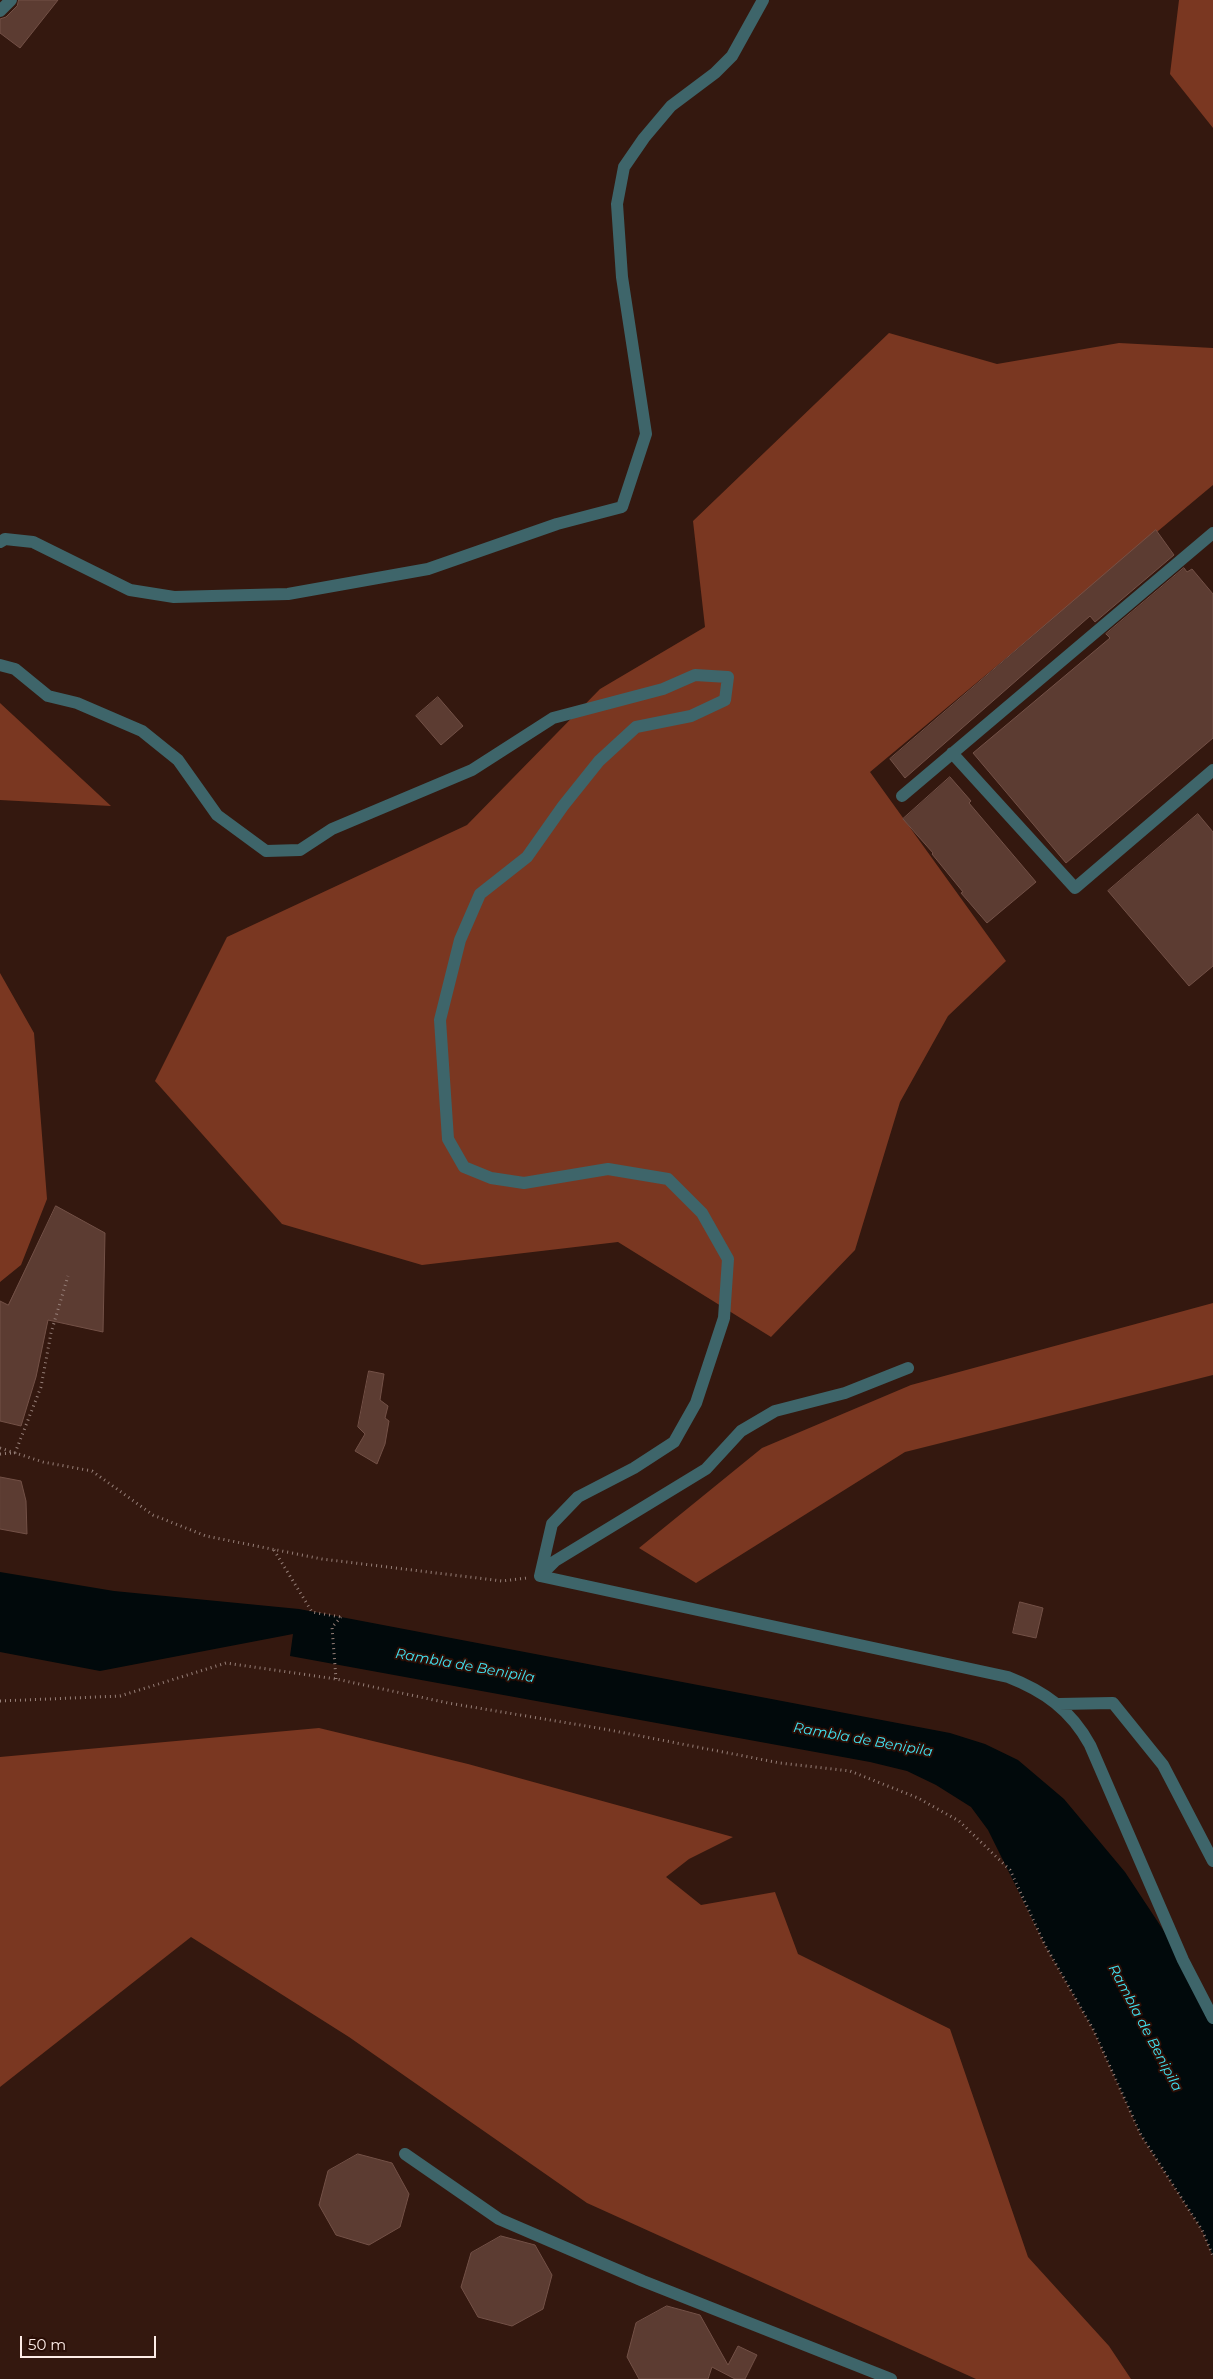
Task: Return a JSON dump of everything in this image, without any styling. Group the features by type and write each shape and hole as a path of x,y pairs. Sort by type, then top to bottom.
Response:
{"street":[{"path":"0,11 11,0"},
{"path":"0,542 5,539 33,542 130,590 174,597 288,594 428,569 558,524 622,507 646,434 622,277 617,204 624,167 644,138 671,106 715,73 732,56 763,0"},
{"path":"902,796 1213,533"},
{"path":"0,665 15,669 48,696 77,703 142,732 178,760 217,815 266,851 300,850 332,829 472,770 554,718 663,688 695,675 728,677 725,700 692,716 636,727 599,761 562,806 527,857 480,894 460,940 440,1020 448,1139 464,1167 491,1178 524,1183 608,1169 668,1179 702,1213 728,1259 724,1318 696,1403 674,1442 634,1468 578,1496 552,1524 540,1576"},
{"path":"952,754 1074,888 1213,770"},
{"path":"540,1576 555,1562 706,1469 741,1431 775,1410 845,1393 908,1368"},
{"path":"540,1576 1008,1677 1032,1686 1059,1704 1080,1726 1183,1960 1213,2018"},
{"path":"1059,1704 1113,1703 1163,1765 1213,1861"},
{"path":"405,2154 499,2219 643,2281 890,2379"}],"path":[{"path":"15,1453 42,1387 51,1333 68,1276"},
{"path":"0,1448 43,1462 92,1471 153,1514 206,1536 322,1560 502,1581 540,1576"},
{"path":"0,1454 15,1453"},
{"path":"274,1550 312,1612 341,1617 332,1628 336,1679"},
{"path":"0,1701 120,1696 226,1663 336,1679 448,1703 604,1728 780,1763 850,1771 918,1798 959,1820 1010,1870 1045,1944 1093,2029 1141,2135 1202,2230 1213,2256"}],"shaded area":[{"path":"1179,0 1213,0 1213,128 1170,74"},
{"path":"889,333 997,364 1119,343 1213,348 1213,485 870,772 1006,961 948,1016 900,1102 855,1250 771,1337 618,1242 422,1265 282,1224 155,1081 227,937 467,825 600,689 705,627 693,521"},
{"path":"0,703 111,806 0,800"},
{"path":"0,973 34,1033 47,1199 21,1265 0,1282"},
{"path":"1213,1303 1213,1375 905,1452 696,1583 639,1548 762,1448 911,1385"},
{"path":"319,1728 468,1764 733,1837 689,1859 666,1877 701,1905 775,1892 798,1954 950,2029 1028,2257 1109,2346 1131,2379 976,2379 587,2203 349,2037 191,1937 0,2087 0,1757"}],"water":[{"name":"Rambla de Benipila","path":"0,1572 114,1591 299,1609 950,1733 985,1744 1018,1760 1064,1799 1125,1872 1183,1960 1213,2018 1213,2256 1202,2230 1141,2135 1093,2029 1045,1945 988,1830 971,1807 936,1785 907,1771 870,1762 290,1656 293,1634 100,1671 0,1652"}],"building":[{"path":"19,0 58,0 20,48 0,33 0,19 6,17 17,6"},
{"path":"1156,530 1174,555 1095,622 1090,616 905,778 890,759"},
{"path":"1184,568 1187,572 1192,569 1213,594 1213,738 1066,863 973,753 1110,638 1106,634"},
{"path":"438,697 463,726 441,745 416,716"},
{"path":"950,777 971,801 969,803 1036,882 987,923 961,893 963,892 933,853 903,819"},
{"path":"1198,814 1213,832 1213,966 1189,986 1108,891"},
{"path":"56,1206 105,1233 103,1332 48,1320 36,1377 21,1426 0,1421 0,1301 8,1305"},
{"path":"369,1371 384,1374 380,1400 388,1406 385,1418 389,1421 385,1444 377,1464 355,1451 365,1434 358,1427"},
{"path":"0,1477 21,1481 26,1501 27,1534 0,1529"},
{"path":"1020,1602 1043,1608 1036,1638 1013,1633"},
{"path":"358,2154 392,2163 409,2194 400,2227 369,2245 336,2235 319,2205 328,2171"},
{"path":"501,2236 535,2245 552,2275 543,2309 512,2326 478,2317 461,2287 471,2253"},
{"path":"667,2306 700,2315 728,2365 738,2346 757,2355 745,2379 735,2379 712,2367 708,2379 639,2379 627,2357 636,2323"}]}
